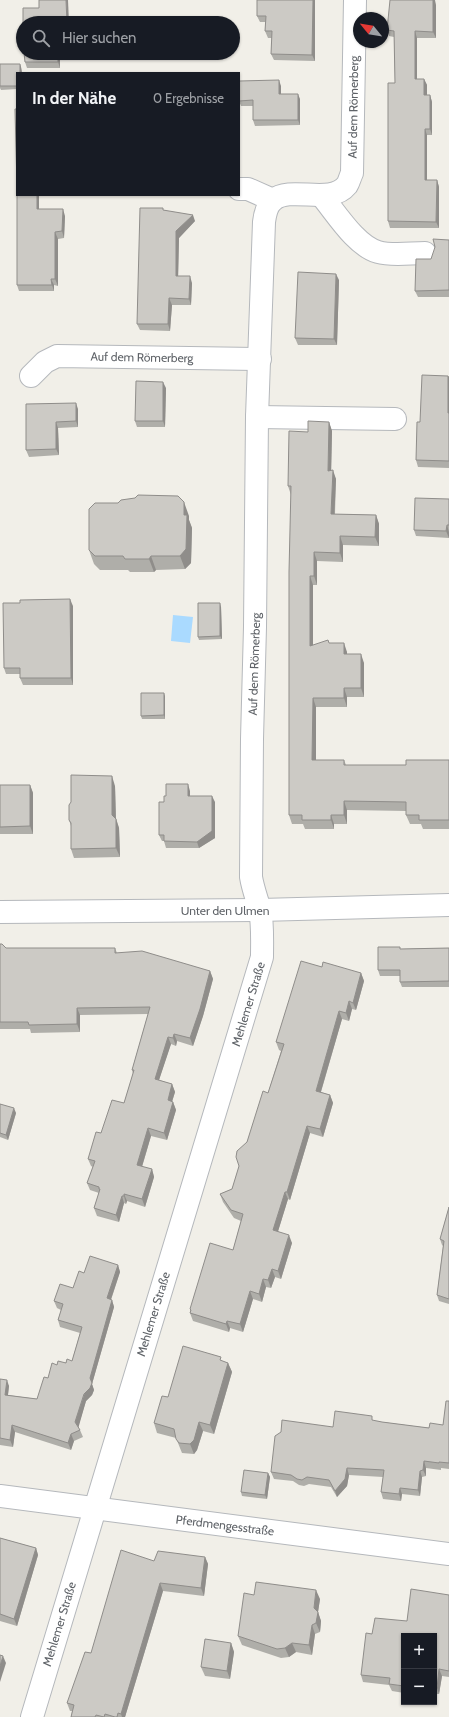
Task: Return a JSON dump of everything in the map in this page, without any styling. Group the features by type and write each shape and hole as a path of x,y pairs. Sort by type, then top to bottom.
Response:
{"street":[{"name":"Auf dem Römerberg","path":"260,910 253,891 251,877 257,417 264,222 267,210 273,200 283,195 321,195 339,191 348,185 352,174 355,0"},
{"path":"240,189 248,189 273,200"},
{"path":"321,195 359,241 371,250 380,253 425,253"},
{"name":"Auf dem Römerberg","path":"31,376 45,362 57,356 260,359"},
{"path":"257,417 395,419"},
{"name":"Unter den Ulmen","path":"0,912 260,910 449,905"},
{"name":"Mehlemer Straße","path":"32,1717 262,957 260,910"},
{"name":"Pferdmengesstraße","path":"0,1496 449,1554"}],"water":[{"path":"173,615 193,617 190,643 171,641"}],"building":[{"path":"39,0 66,0 67,16 23,16 23,8 39,8"},
{"path":"257,0 313,0 312,55 271,54 272,31 265,31 266,16 257,16"},
{"path":"390,0 433,0 433,32 415,31 415,79 424,79 424,95 430,95 430,129 425,129 425,180 437,180 436,222 388,221 388,83 395,83 394,31 389,30"},
{"path":"25,60 58,60 58,62 25,62"},
{"path":"0,64 20,64 20,72 16,72 16,86 0,86"},
{"path":"279,80 279,94 298,94 298,120 253,120 253,100 240,101 240,81"},
{"path":"15,109 16,109 16,148"},
{"path":"17,196 37,196 37,209 63,209 62,231 55,232 55,279 51,279 52,285 17,285"},
{"path":"140,208 163,208 163,210 193,215 176,231 176,276 190,276 189,299 169,298 168,324 137,324"},
{"path":"433,239 449,240 449,290 415,291 416,259 431,259 435,247"},
{"path":"298,272 336,274 334,339 295,338"},
{"path":"422,375 448,376 449,461 416,460 417,422 420,422"},
{"path":"136,381 163,382 163,421 135,421"},
{"path":"76,403 76,421 56,422 56,449 26,450 26,404"},
{"path":"308,421 329,422 328,471 333,470 331,514 376,515 375,537 340,536 340,553 314,552 314,576 310,576 310,646 328,640 329,643 344,643 344,654 361,654 361,688 344,688 344,698 313,698 312,760 344,760 344,765 406,765 406,760 449,760 449,820 419,820 419,815 406,815 406,802 344,801 344,815 331,815 331,820 302,820 302,815 289,815 289,572 291,486 288,486 289,431 308,432"},
{"path":"138,495 178,496 184,502 184,515 187,515 186,549 180,556 151,556 149,559 125,559 123,556 95,556 89,550 89,509 95,503 118,503 121,500 135,498"},
{"path":"415,498 449,499 449,525 447,525 446,531 414,530"},
{"path":"70,599 71,678 20,678 20,668 4,668 3,603 20,603 20,600"},
{"path":"198,603 220,603 220,636 198,637"},
{"path":"141,693 164,693 164,715 141,716"},
{"path":"71,775 112,776 112,815 116,819 116,848 71,849 69,805 71,802"},
{"path":"166,784 188,784 188,796 212,796 212,831 197,842 164,841 164,835 159,835 159,802 164,802 164,796 166,796"},
{"path":"0,785 30,785 30,826 0,827"},
{"path":"0,944 6,948 115,948 115,953 142,951 210,971 200,1009 190,1038 174,1034 173,1038 168,1037 155,1079 172,1084 168,1100 173,1102 164,1133 148,1128 137,1165 152,1169 142,1199 124,1194 116,1215 94,1208 100,1189 99,1187 87,1183 95,1161 88,1159 96,1132 101,1133 112,1100 124,1103 150,1007 77,1008 77,1024 29,1025 28,1022 0,1022"},
{"path":"378,947 400,947 400,949 449,948 449,981 400,982 400,970 378,970"},
{"path":"301,961 322,967 323,962 361,973 353,1003 349,1001 346,1013 339,1011 316,1091 330,1095 320,1129 307,1126 287,1192 285,1192 273,1230 289,1235 278,1271 272,1269 268,1280 263,1279 259,1294 250,1291 240,1324 227,1321 226,1324 190,1313 190,1309 210,1243 233,1250 243,1214 231,1210 220,1194 232,1189 239,1166 236,1157 237,1151 247,1142 263,1091 268,1093 284,1044 276,1042"},
{"path":"0,1104 14,1108 6,1135 0,1133"},
{"path":"449,1207 449,1299 437,1295 444,1241 440,1239"},
{"path":"90,1256 118,1265 107,1298 112,1300 90,1378 92,1383 90,1388 84,1394 75,1422 80,1430 71,1434 68,1443 12,1425 10,1440 0,1438 0,1379 7,1380 5,1395 37,1399 44,1377 48,1378 52,1363 57,1365 58,1361 66,1363 67,1359 72,1361 82,1327 58,1320 63,1304 54,1301 60,1284 73,1288 79,1271 84,1273"},
{"path":"183,1346 221,1357 220,1360 228,1363 210,1425 199,1422 194,1440 190,1444 179,1443 176,1439 174,1429 154,1423 162,1396 168,1397"},
{"path":"446,1401 449,1401 449,1463 424,1461 423,1470 420,1471 418,1490 400,1488 399,1494 381,1492 384,1470 347,1468 345,1479 335,1491 329,1480 307,1477 302,1480 291,1475 271,1472 275,1436 281,1432 282,1420 333,1427 335,1411 372,1416 372,1420 382,1422 429,1428 430,1423 443,1425"},
{"path":"244,1470 268,1473 265,1495 241,1492"},
{"path":"0,1538 36,1548 14,1619 0,1614"},
{"path":"121,1550 154,1561 158,1551 205,1557 201,1588 160,1583 121,1714 118,1713 117,1717 105,1714 104,1717 96,1715 95,1717 71,1717 74,1705 67,1703 85,1652 91,1653"},
{"path":"256,1582 316,1590 314,1608 318,1612 316,1623 312,1625 309,1645 292,1643 285,1648 277,1649 238,1636 244,1593 254,1595"},
{"path":"411,1589 449,1595 449,1671 439,1669 437,1688 437,1633 401,1633 401,1686 389,1684 390,1678 361,1675 366,1633 372,1634 375,1618 407,1621"},
{"path":"205,1639 231,1643 227,1671 201,1667"},
{"path":"0,1655 3,1656 0,1666"}]}
